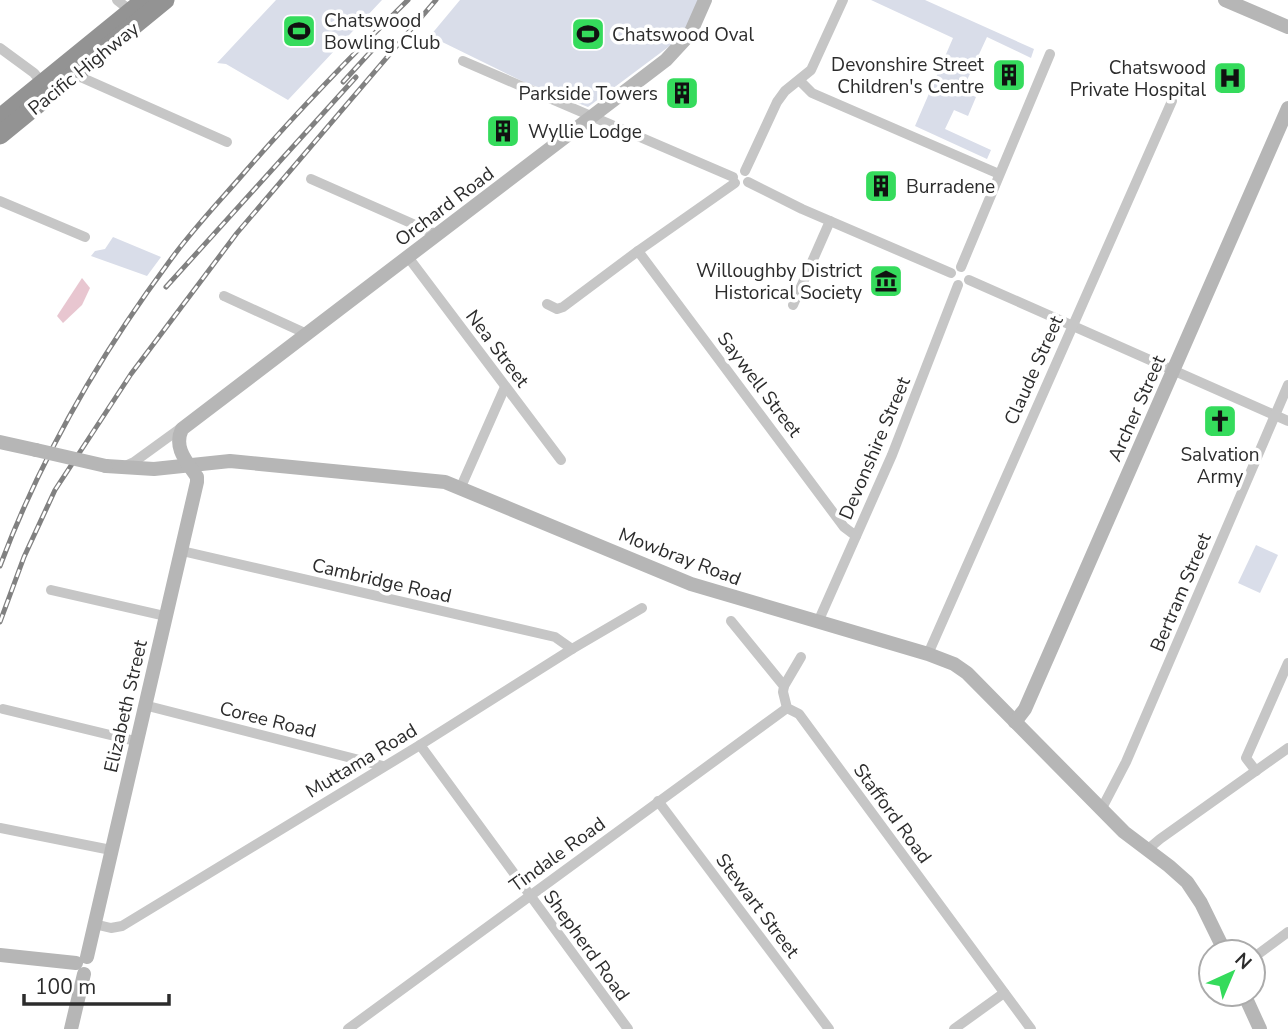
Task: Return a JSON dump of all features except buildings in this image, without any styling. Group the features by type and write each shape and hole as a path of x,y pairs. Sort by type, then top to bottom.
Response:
{"highway":[{"name":"Pacific Highway","path":"0,135 165,0"},
{"name":"Pacific Highway","path":"0,118 43,84 131,4"}],"main road":[{"name":"Orchard Road","path":"186,424 438,235 681,46 690,34 705,0"},
{"path":"1225,0 1288,27"},
{"name":"Archer Street","path":"1015,722 1025,709 1288,108"},
{"path":"186,424 180,434 179,444 190,466"},
{"name":"Mowbray Road","path":"0,442 112,467 154,469 238,461 445,482 691,584 928,654 961,668 1124,832 1187,882 1218,938"},
{"name":"Elizabeth Street","path":"71,1029 82,964 94,924 197,482 190,466"},
{"path":"0,954 82,964"},
{"path":"1250,1008 1260,1029"}],"street":[{"path":"747,177 776,102 816,63 843,0"},
{"path":"0,48 43,84"},
{"path":"961,267 1050,54"},
{"path":"463,61 734,180"},
{"path":"76,75 227,142"},
{"path":"800,81 812,93 999,174"},
{"name":"Claude Street","path":"928,654 1172,101"},
{"path":"547,303 557,309 563,307 734,180 737,171 830,221 951,273"},
{"path":"310,178 438,235"},
{"path":"0,201 85,237"},
{"path":"793,305 830,221"},
{"name":"Saywell Street","path":"638,251 844,527 856,536"},
{"name":"Nea Street","path":"408,257 561,460"},
{"path":"961,267 969,272 969,280 964,285 958,285 951,279 951,273 955,268 961,267"},
{"path":"969,280 1288,421"},
{"name":"Devonshire Street","path":"818,622 892,454 958,285"},
{"path":"224,296 307,334"},
{"name":"Bertram Street","path":"1101,810 1126,762 1288,385"},
{"path":"460,489 505,387"},
{"name":"Orchard Road","path":"112,467 134,462 186,424"},
{"name":"Cambridge Road","path":"181,551 555,637 572,649"},
{"path":"51,590 165,616"},
{"name":"Muttama Road","path":"94,924 111,928 122,926 642,608"},
{"path":"731,621 784,686"},
{"path":"787,708 784,686 801,657"},
{"path":"1256,771 1247,758 1288,663"},
{"name":"Coree Road","path":"144,705 383,766"},
{"name":"Tindale Road","path":"348,1029 787,708"},
{"name":"Stafford Road","path":"787,708 799,714 1031,1029"},
{"path":"3,709 135,741"},
{"name":"Shepherd Road","path":"420,745 628,1029"},
{"path":"1147,850 1288,748"},
{"name":"Stewart Street","path":"658,801 829,1029"},
{"path":"0,828 111,850"},
{"path":"1267,948 1288,932"},
{"path":"954,1029 1004,993"}],"shaded area":[{"name":"Chatswood Bowling Club","path":"276,0 382,0 288,100 226,64 217,63"},
{"path":"460,0 698,0 683,36 588,107 524,82 430,36"},
{"path":"871,0 925,0 1034,49 1031,58 987,37 962,91 976,97 968,116 954,110 945,129 991,150 987,159 915,126 953,38"},
{"path":"113,237 161,257 147,276 91,256 95,251 105,249"},
{"path":"82,278 90,288 82,305 63,323 57,316"},
{"path":"1256,545 1278,555 1260,593 1238,583"}],"railway":[{"path":"0,566 34,486 74,408 119,333 169,262 196,227 284,129 408,0"},
{"path":"0,622 24,557 55,490 131,374 237,233 436,0"},
{"path":"343,82 376,46"},
{"path":"166,287 356,77"}],"place":[{"name":"Chatswood Bowling Club","path":"299,31"},
{"name":"Chatswood Oval","path":"588,34"},
{"name":"Devonshire Street Children's Centre","path":"1009,75"},
{"name":"Chatswood Private Hospital","path":"1230,78"},
{"name":"Parkside Towers","path":"682,93"},
{"name":"Wyllie Lodge","path":"503,131"},
{"name":"Burradene","path":"881,186"},
{"name":"Willoughby District Historical Society","path":"886,281"},
{"name":"Salvation Army","path":"1220,421"}]}
